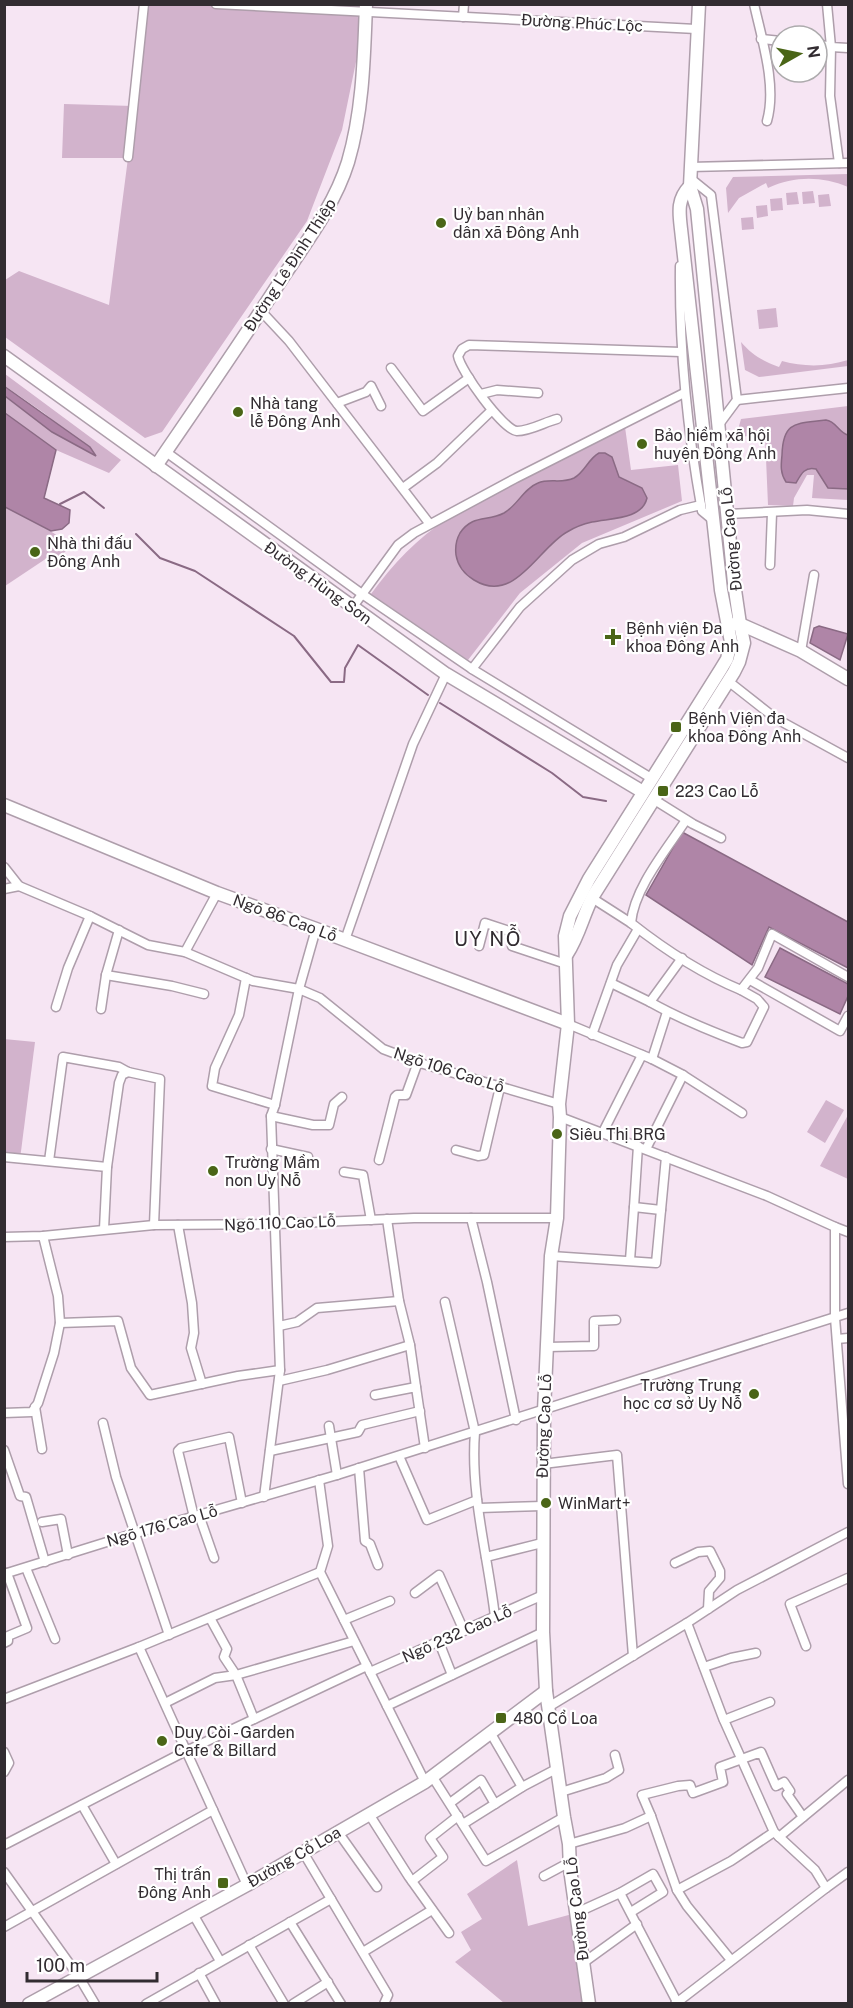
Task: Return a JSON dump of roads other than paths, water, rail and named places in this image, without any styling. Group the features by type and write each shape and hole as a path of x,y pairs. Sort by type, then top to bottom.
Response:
{"main road":[{"name":"Đường Cao Lỗ","path":"589,2004 569,1844 546,1691 543,1632 544,1411 551,1256 556,1218 559,1110 568,1024 565,936 570,916 579,897 642,792 727,659 733,624 728,514 720,423 697,209 690,177 699,4"},
{"name":"Đường Lê Đình Thiệp","path":"156,466 261,311 330,203 347,164 357,127 362,91 366,9"},
{"name":"Đường Cao Lỗ","path":"566,959 577,939 582,920 592,898 740,662 743,652 744,643 733,624 721,590 679,203 690,177"},
{"name":"Đường Hùng Sơn","path":"4,356 446,674 642,792"},
{"path":"733,624 801,651 849,679"},
{"name":"Ngõ 86 Cao Lỗ","path":"4,805 217,893 568,1024"},
{"name":"Đường Cổ Loa","path":"29,2004 247,1885 428,1779 546,1691"}],"street":[{"path":"128,157 144,4"},
{"name":"Đường Phúc Lộc","path":"216,4 366,9 463,17 696,29"},
{"path":"463,17 464,4"},
{"path":"754,4 772,105 767,121"},
{"path":"690,177 844,163 830,96 831,47 827,4"},
{"path":"761,39 769,40"},
{"path":"831,47 849,48"},
{"path":"690,177 711,195 737,400 720,423"},
{"path":"681,229 681,352 684,393 702,511 714,521"},
{"path":"261,311 289,341 429,524"},
{"path":"557,419 515,431 509,429 491,411 459,364 458,356 462,349 469,345 681,352"},
{"path":"391,369 423,411 469,378"},
{"path":"337,403 366,392 371,386 381,406"},
{"path":"737,400 849,388"},
{"path":"481,394 497,390 538,393"},
{"path":"352,608 398,545 429,524 684,393"},
{"path":"403,488 437,463 491,411"},
{"path":"691,439 704,437"},
{"path":"165,452 362,594 472,669 651,778"},
{"path":"472,669 520,607 572,561 599,544 624,537 680,510 701,505"},
{"path":"728,514 807,510 849,514"},
{"path":"770,565 772,513"},
{"path":"801,651 814,575"},
{"path":"345,940 413,744 446,674"},
{"path":"728,681 775,718 849,758"},
{"path":"653,800 721,838"},
{"path":"631,923 633,907 686,820"},
{"path":"4,867 19,886 90,916 68,968 56,1008"},
{"path":"4,889 19,886"},
{"path":"185,952 217,893"},
{"path":"592,898 682,958 758,999 764,1007 747,1042 742,1043 667,1012 611,983"},
{"name":"Ngõ 106 Cao Lỗ","path":"90,916 148,945 185,952 246,978 299,989 320,998 383,1049 500,1087 559,1110 603,1132 767,1196 849,1232"},
{"path":"479,946 485,923 515,933 512,946 566,959"},
{"path":"264,1497 280,1370 271,1116 299,989 316,929"},
{"path":"592,1035 617,965 638,929"},
{"path":"101,1009 106,975 119,930"},
{"path":"741,990 758,968 771,934 849,976"},
{"path":"650,1002 682,958"},
{"path":"106,975 204,994"},
{"path":"246,978 238,1015 215,1068 212,1086 275,1105"},
{"path":"750,980 840,1031 849,1016"},
{"path":"652,1059 667,1012"},
{"path":"568,1024 652,1059 742,1113"},
{"path":"603,1132 642,1055"},
{"path":"49,1161 63,1057 118,1067 128,1072 160,1078 154,1225"},
{"path":"379,1160 395,1097 406,1095 418,1062"},
{"path":"104,1229 108,1167 119,1083 122,1075 128,1072"},
{"path":"630,1260 642,1148 683,1076"},
{"path":"456,1150 478,1156 484,1155 500,1087"},
{"path":"271,1116 313,1125 328,1125 334,1104 342,1097"},
{"path":"271,1149 308,1157"},
{"path":"4,1157 108,1167"},
{"path":"551,1256 656,1263 666,1157"},
{"path":"344,1172 363,1175 371,1220"},
{"path":"634,1208 660,1210"},
{"path":"471,1218 516,1420"},
{"name":"Ngõ 110 Cao Lỗ","path":"4,1237 43,1236 154,1225 276,1224 387,1219 556,1218"},
{"path":"387,1219 399,1301 410,1345 425,1448"},
{"path":"178,1225 192,1304 194,1334 191,1348 202,1384"},
{"path":"835,1227 835,1317 849,1484"},
{"path":"4,1413 32,1412 54,1353 60,1323 58,1296 43,1236"},
{"path":"279,1326 297,1322 317,1308 399,1301"},
{"path":"446,1302 475,1432 473,1449 478,1504 495,1617"},
{"name":"Ngõ 176 Cao Lỗ","path":"6,1573 136,1533 337,1476 849,1313"},
{"path":"547,1347 594,1346 594,1321 616,1320"},
{"path":"60,1323 118,1321 131,1368 150,1395 238,1376 280,1370"},
{"path":"837,1339 849,1338"},
{"path":"279,1381 327,1370 410,1345"},
{"path":"375,1395 416,1387"},
{"path":"35,1407 42,1449"},
{"path":"270,1451 358,1432 363,1425 420,1411"},
{"path":"103,1423 116,1477 169,1635"},
{"path":"329,1426 337,1476"},
{"path":"214,1558 196,1516 178,1451 181,1448 229,1437 242,1503"},
{"path":"4,1450 20,1496 26,1497 45,1562"},
{"path":"543,1464 618,1455 633,1656"},
{"path":"399,1456 427,1520 478,1504 542,1506"},
{"path":"359,1468 365,1541 370,1544 378,1565"},
{"path":"319,1480 328,1546 320,1572 387,1706 428,1779 450,1803 486,1861 564,1817"},
{"path":"42,1522 61,1518 68,1555"},
{"path":"550,1707 737,1590 849,1532"},
{"path":"486,1557 542,1543"},
{"path":"675,1563 698,1552 710,1551 720,1571 720,1578 709,1591 708,1609"},
{"path":"26,1568 56,1639"},
{"path":"4,1699 169,1635 320,1572"},
{"path":"4,1643 8,1641 8,1636 27,1628 6,1573"},
{"path":"415,1593 439,1575 464,1631"},
{"path":"806,1646 790,1604 849,1578"},
{"name":"Ngõ 232 Cao Lỗ","path":"4,1845 186,1751 254,1719 369,1669 439,1642 543,1595"},
{"path":"344,1620 390,1601"},
{"path":"210,1618 227,1649 224,1657 236,1675 254,1719"},
{"path":"687,1623 724,1720 777,1835 815,1870 826,1887"},
{"path":"387,1706 543,1632"},
{"path":"165,1703 215,1677 236,1675 354,1641"},
{"path":"439,1642 452,1675"},
{"path":"139,1647 247,1885"},
{"path":"704,1667 756,1653"},
{"path":"724,1720 770,1702"},
{"path":"490,1732 522,1787"},
{"path":"4,1752 9,1763 4,1772"},
{"path":"731,1960 687,1906 677,1890 642,1795 690,1785 693,1793 723,1782 720,1767 761,1752 776,1786 783,1782 790,1791 787,1794 803,1817"},
{"path":"561,1792 606,1778 619,1770 615,1755"},
{"path":"464,1824 522,1787 558,1768"},
{"path":"450,1803 481,1780 495,1804"},
{"path":"677,1890 777,1835 849,1780"},
{"path":"82,1805 116,1864"},
{"path":"4,1927 213,1810"},
{"path":"369,1814 449,1934"},
{"path":"412,1881 443,1857 430,1838 458,1816"},
{"path":"569,1844 625,1828 651,1816"},
{"path":"338,1832 377,1887"},
{"path":"303,1852 388,1995 384,2004"},
{"path":"544,1876 570,1862"},
{"path":"4,1872 79,1977 95,2004"},
{"path":"620,1893 676,2003 826,1887 849,1872"},
{"path":"576,1913 620,1893 653,1874 663,1892 631,1912"},
{"path":"152,2002 331,1899"},
{"path":"363,1952 432,1910"},
{"path":"193,1914 220,1961"},
{"path":"290,1922 341,2004"},
{"path":"583,1963 637,1924"},
{"path":"249,1945 284,2004"},
{"path":"199,1973 216,2004"},
{"path":"293,2004 328,1982"}],"waterway":[{"path":"60,504 84,492 104,508"},
{"path":"136,534 160,558 195,571 294,636 331,682 344,682 345,668 358,645 428,695"},
{"path":"440,703 552,773 583,797 606,801"}],"place":[{"name":"Uỷ ban nhân dân xã Đông Anh","path":"441,223"},
{"name":"Nhà tang lễ Đông Anh","path":"238,412"},
{"name":"Bảo hiểm xã hội huyện Đông Anh","path":"642,444"},
{"name":"Nhà thi đấu Đông Anh","path":"35,552"},
{"name":"Bệnh viện Đa khoa Đông Anh","path":"613,637"},
{"name":"Bệnh Viện đa khoa Đông Anh","path":"676,727"},
{"name":"223 Cao Lỗ","path":"663,791"},
{"name":"Siêu Thị BRG","path":"557,1134"},
{"name":"Trường Mầm non Uy Nỗ","path":"213,1171"},
{"name":"Trường Trung học cơ sở Uy Nỗ","path":"754,1394"},
{"name":"WinMart+","path":"546,1503"},
{"name":"480 Cổ Loa","path":"501,1718"},
{"name":"Duy Còi - Garden Cafe & Billard","path":"162,1741"},
{"name":"Thị trấn Đông Anh","path":"223,1883"}],"district":[{"name":"UY NỖ","path":"488,939"}]}
